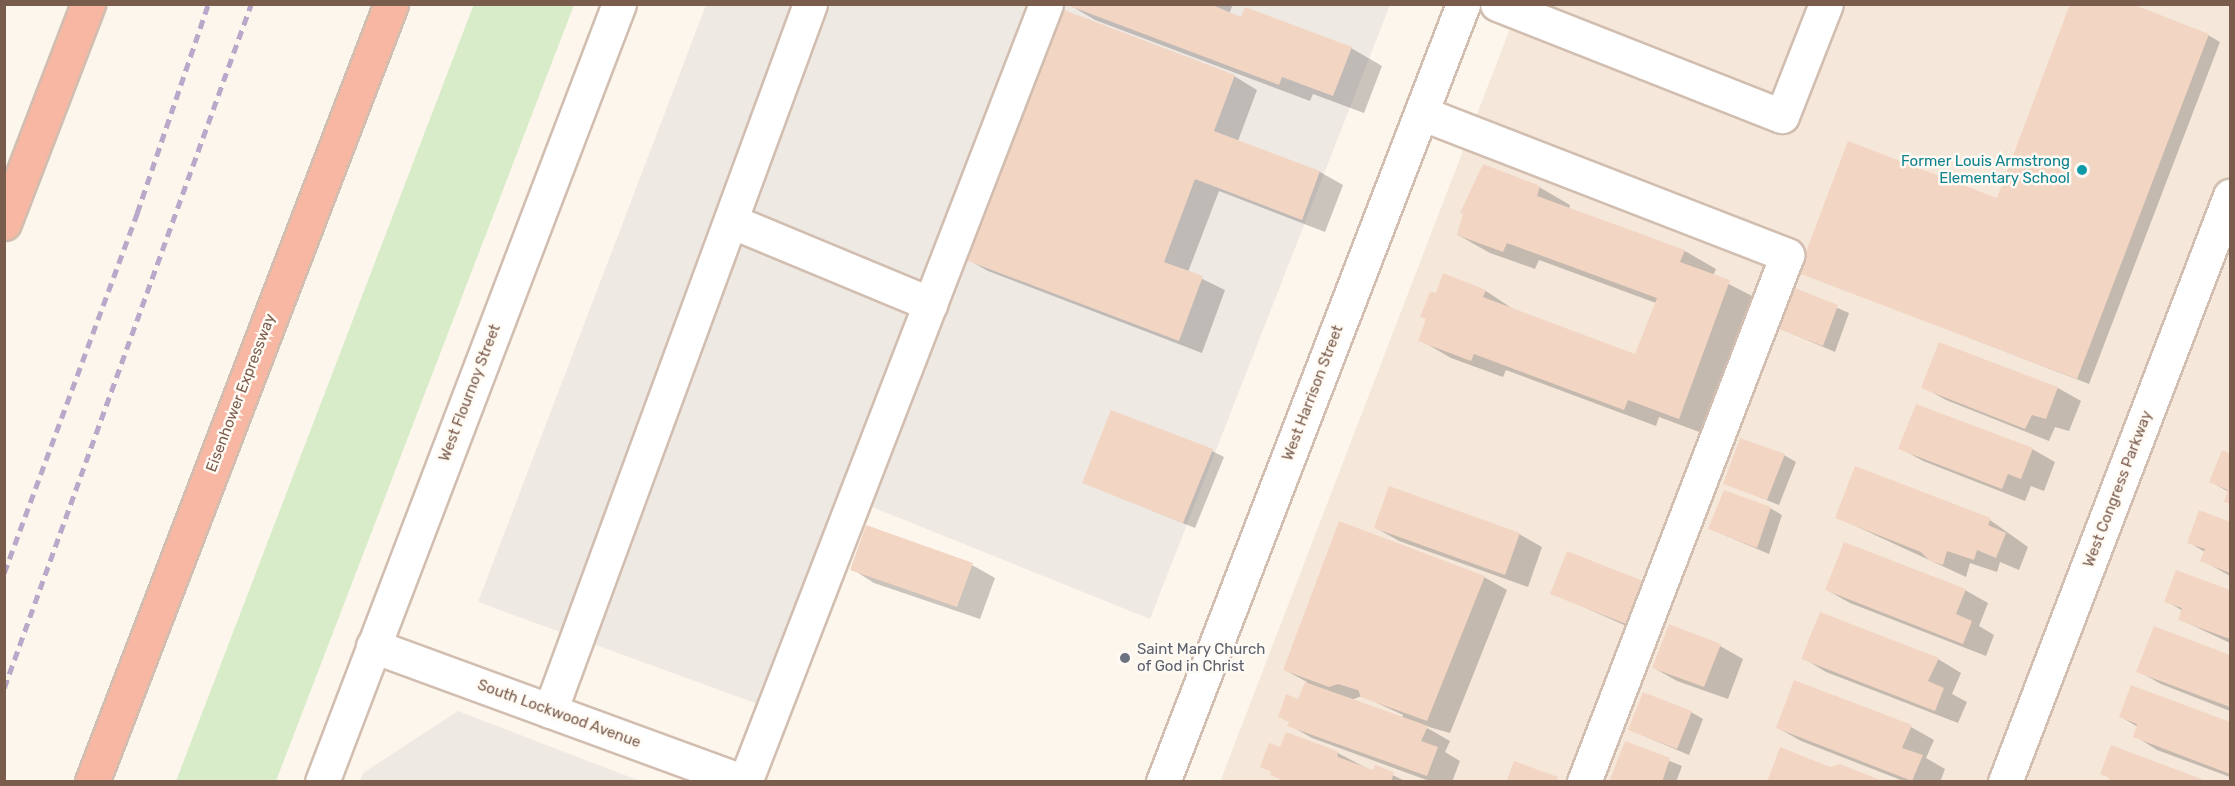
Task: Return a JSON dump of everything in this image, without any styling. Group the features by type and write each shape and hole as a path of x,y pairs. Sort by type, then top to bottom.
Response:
{"highway":[{"path":"4,223 88,4"},
{"name":"Eisenhower Expressway","path":"92,782 391,4"}],"street":[{"name":"West Flournoy Street","path":"321,782 619,4"},
{"path":"550,711 810,4"},
{"path":"744,782 1046,4"},
{"name":"West Harrison Street","path":"1163,782 1463,4"},
{"path":"1497,4 1573,18 1782,116 1826,4"},
{"path":"1421,113 1787,255 1584,782"},
{"name":"West Congress Parkway","path":"2005,782 2230,196"},
{"path":"731,221 930,304"},
{"name":"South Lockwood Avenue","path":"374,646 744,782"}],"shaded area":[{"path":"706,5 1390,5 1150,619 867,505 788,715 478,602"},
{"path":"1519,5 2230,5 2230,781 1220,782"},
{"path":"458,711 640,781 360,781 363,773"}],"green space":[{"path":"474,4 574,5 276,781 176,781"}],"building":[{"path":"1210,4 1241,17 1245,7 1352,47 1333,96 1282,77 1279,85 1067,5"},
{"name":"Former Louis Armstrong Elementary School","path":"2070,4 2132,4 2209,34 2077,379 1798,273 1848,141 1997,198"},
{"path":"1059,8 1235,75 1214,131 1320,171 1302,220 1195,179 1164,262 1203,276 1179,341 963,259"},
{"path":"1483,164 1540,186 1537,196 1685,250 1680,262 1730,280 1679,419 1628,400 1624,410 1474,354 1471,361 1418,341 1426,319 1420,317 1430,292 1436,293 1443,273 1486,290 1483,297 1635,354 1657,298 1507,243 1503,252 1457,235 1463,214 1460,213"},
{"path":"1795,288 1838,305 1823,346 1779,329"},
{"path":"1939,342 2058,387 2046,419 2032,415 2025,429 1921,388"},
{"path":"1916,404 2033,448 2021,479 2008,474 2002,489 1898,449"},
{"path":"1111,410 1213,449 1183,523 1082,483"},
{"path":"1740,438 1785,454 1767,500 1723,484"},
{"path":"2222,450 2230,453 2230,504 2224,502 2228,490 2209,482"},
{"path":"1855,466 1991,518 1988,525 2006,533 1996,558 1977,550 1974,560 1947,551 1943,565 1930,561 1921,552 1835,518"},
{"path":"1389,486 1520,533 1505,575 1374,528"},
{"path":"1724,490 1771,507 1757,548 1708,529"},
{"path":"2199,510 2230,522 2230,573 2200,561 2205,549 2187,543"},
{"path":"1339,521 1485,576 1427,721 1361,697 1358,690 1338,684 1329,687 1283,670"},
{"path":"866,525 973,563 957,607 850,570"},
{"path":"1844,542 1966,589 1956,614 1972,621 1963,644 1825,590"},
{"path":"1567,551 1643,581 1626,624 1550,594"},
{"path":"2176,570 2230,590 2230,639 2178,620 2182,608 2164,602"},
{"path":"1820,612 1939,658 1928,681 1944,688 1935,711 1801,659"},
{"path":"1669,624 1721,644 1704,687 1652,668"},
{"path":"2154,626 2230,655 2230,707 2136,672"},
{"path":"1794,680 1912,725 1902,748 1923,755 1912,781 1776,728"},
{"path":"1305,682 1428,726 1421,741 1438,747 1427,776 1287,726 1289,722 1278,717 1286,694 1298,699"},
{"path":"2131,685 2230,722 2230,774 2133,737 2137,724 2119,717"},
{"path":"1643,692 1692,711 1677,749 1628,730"},
{"path":"1286,732 1337,751 1338,757 1373,770 1375,765 1394,772 1391,782 1287,782 1270,775 1271,772 1260,767 1269,743 1280,747"},
{"path":"1625,741 1670,758 1662,782 1609,782"},
{"path":"2111,745 2207,782 2108,782 2109,778 2100,774"},
{"path":"1780,747 1830,767 1840,764 1885,782 1767,782"},
{"path":"1514,761 1558,777 1557,782 1506,782"}],"railway":[{"path":"4,573 137,213 208,4"},
{"path":"4,688 251,4"}],"place":[{"name":"Former Louis Armstrong Elementary School","path":"2082,170"},
{"name":"Saint Mary Church of God in Christ","path":"1125,658"}]}
